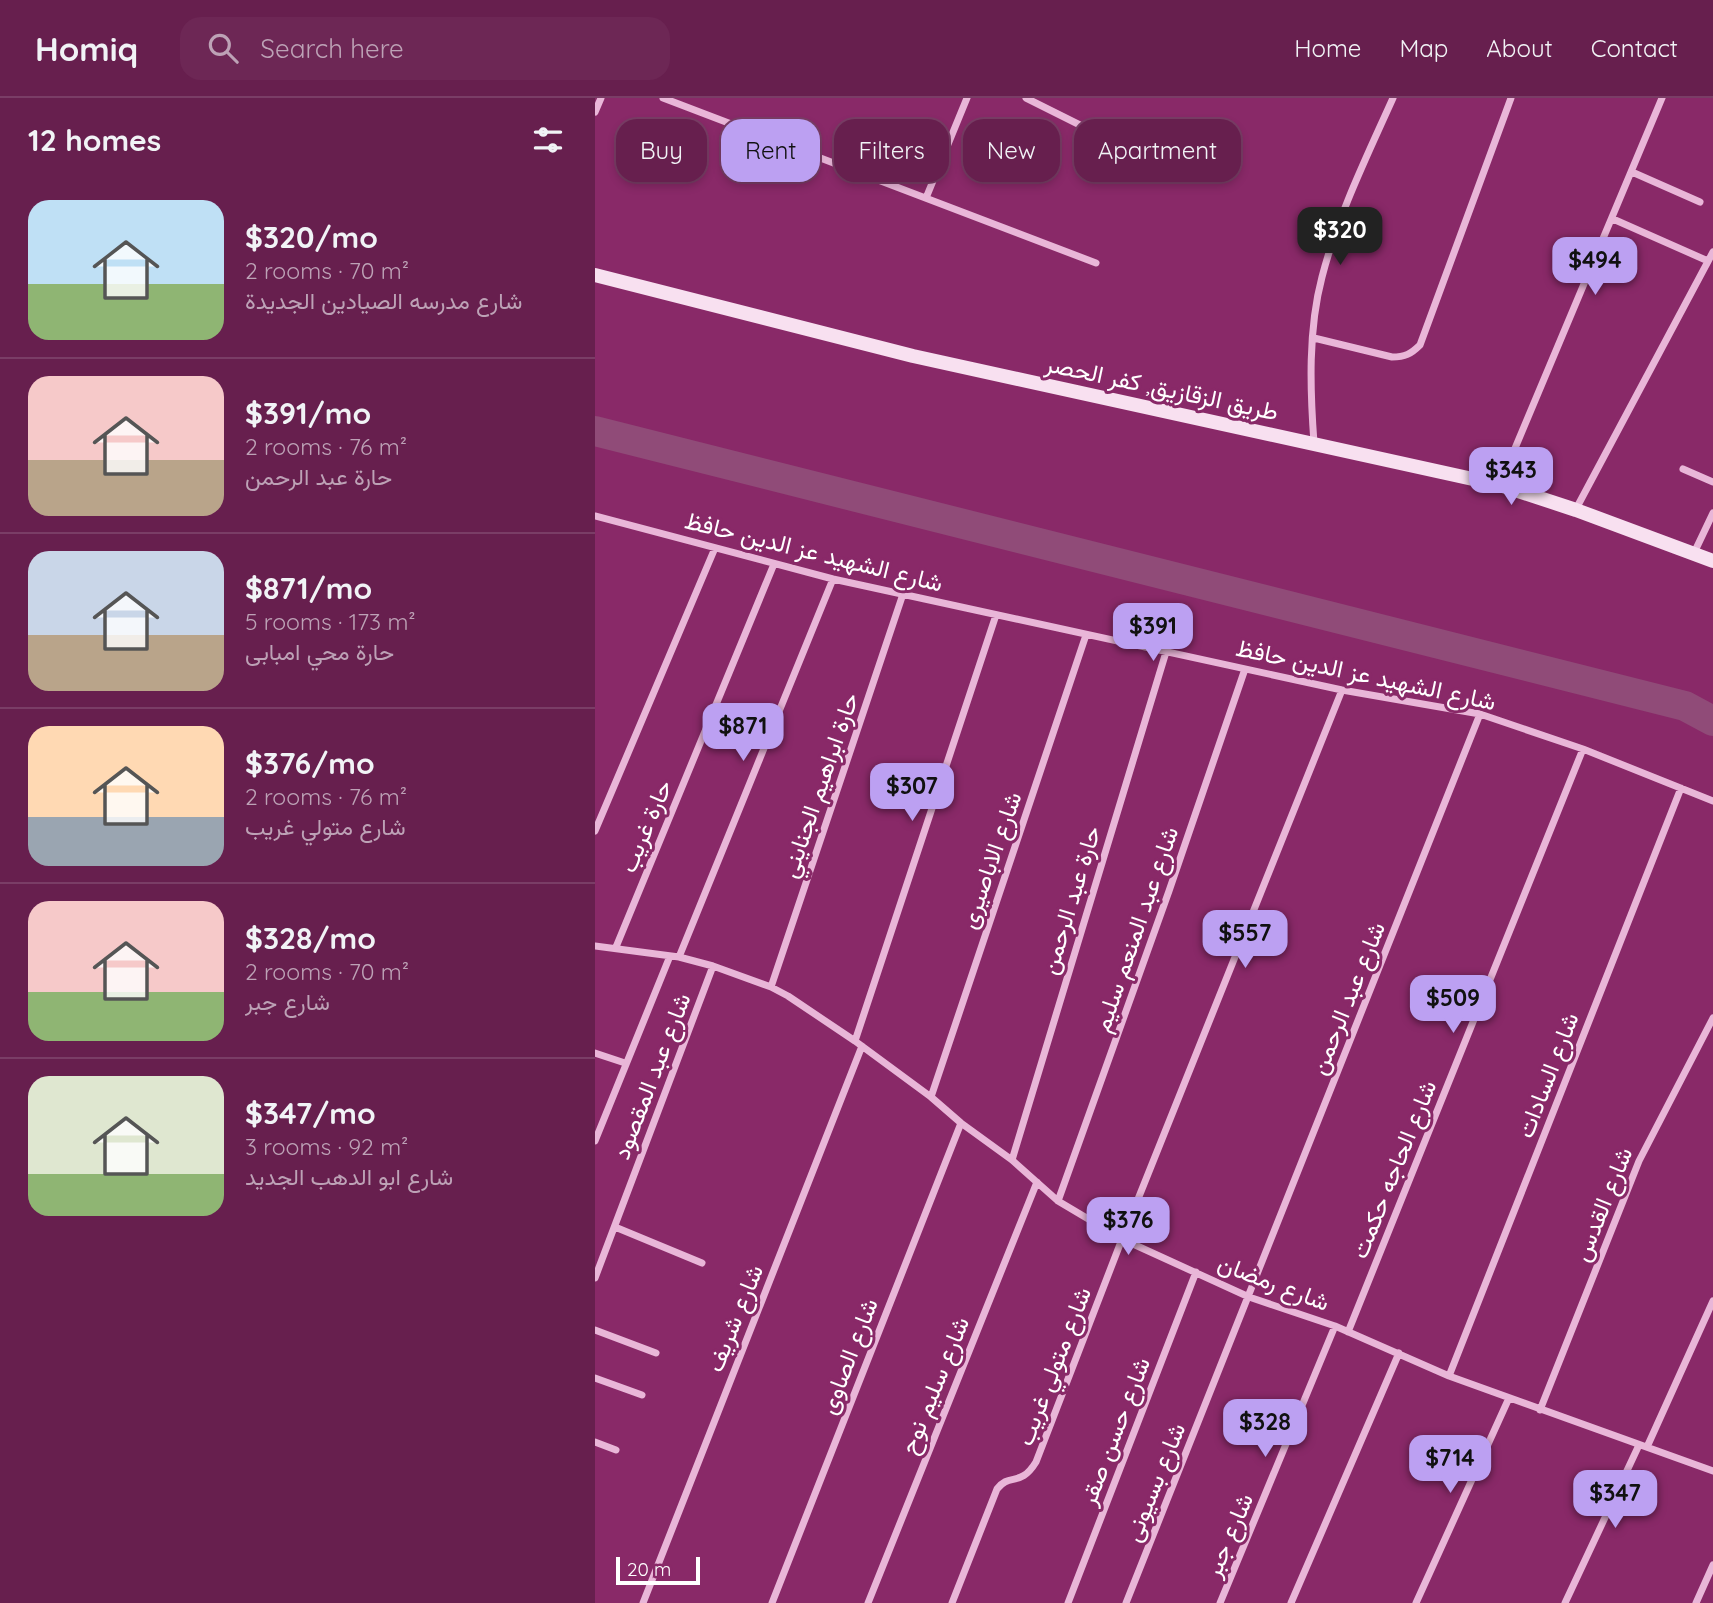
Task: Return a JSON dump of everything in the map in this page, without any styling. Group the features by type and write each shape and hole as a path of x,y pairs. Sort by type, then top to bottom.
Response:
{"main road":[{"name":"طريق الزقازيق, كفر الحصر","path":"595,275 913,356 1500,485 1713,561"}],"street":[{"path":"595,111 601,98"},
{"path":"663,98 1097,262"},
{"path":"926,198 967,98"},
{"path":"1026,98 1074,122"},
{"path":"1314,443 1310,386 1322,278 1339,225 1393,98"},
{"path":"1314,338 1392,357 1413,353 1420,345 1511,98"},
{"path":"1500,485 1662,98"},
{"path":"1632,172 1700,202"},
{"path":"1613,219 1709,261"},
{"path":"1576,510 1713,252"},
{"path":"1683,469 1713,482"},
{"path":"1695,553 1713,513"},
{"name":"شارع الشهيد عز الدين حافظ","path":"595,516 833,579 1342,690 1480,714 1583,749 1713,801"},
{"path":"595,831 715,548"},
{"name":"حارة غريب","path":"616,947 774,564"},
{"path":"679,957 833,579"},
{"name":"حارة ابراهيم الجنايني","path":"771,987 903,594"},
{"path":"855,1041 996,615"},
{"name":"شارع الاباصيرى","path":"931,1097 1086,635"},
{"name":"حارة عبد الرحمن","path":"1011,1160 1166,652"},
{"name":"شارع عبد المنعم سليم","path":"1058,1201 1165,904 1245,669"},
{"name":"شارع متولي غريب","path":"952,1603 997,1489 1003,1482 1025,1477 1036,1462 1122,1239 1342,690"},
{"name":"شارع عبد الرحمن","path":"1249,1297 1480,714"},
{"name":"شارع الحاجه حكمت","path":"1348,1332 1583,749"},
{"name":"شارع السادات","path":"1450,1376 1681,788"},
{"name":"شارع رمضان","path":"595,946 679,957 771,987 855,1041 931,1097 1058,1201 1122,1239 1249,1297 1335,1326 1450,1376 1713,1471"},
{"path":"595,1141 670,956"},
{"name":"شارع عبد المقصود","path":"595,1278 713,966"},
{"name":"شارع القدس","path":"1540,1410 1639,1161 1713,1018"},
{"name":"شارع شريف","path":"643,1603 862,1046"},
{"path":"595,1053 625,1063"},
{"name":"شارع الصاوى","path":"772,1603 961,1123"},
{"name":"شارع سليم نوح","path":"868,1603 1037,1182"},
{"path":"614,1227 702,1263"},
{"name":"شارع حسن صقر","path":"1068,1603 1196,1272"},
{"name":"شارع بسيونى","path":"1126,1603 1249,1297"},
{"path":"1565,1603 1713,1301"},
{"name":"شارع جبر","path":"1220,1603 1335,1326"},
{"path":"595,1330 656,1353"},
{"path":"1291,1603 1399,1353"},
{"path":"595,1378 642,1395"},
{"path":"1416,1603 1509,1398"},
{"path":"595,1442 616,1450"},
{"path":"1696,1603 1713,1565"}],"waterway":[{"path":"595,431 1685,706 1713,721"}]}
